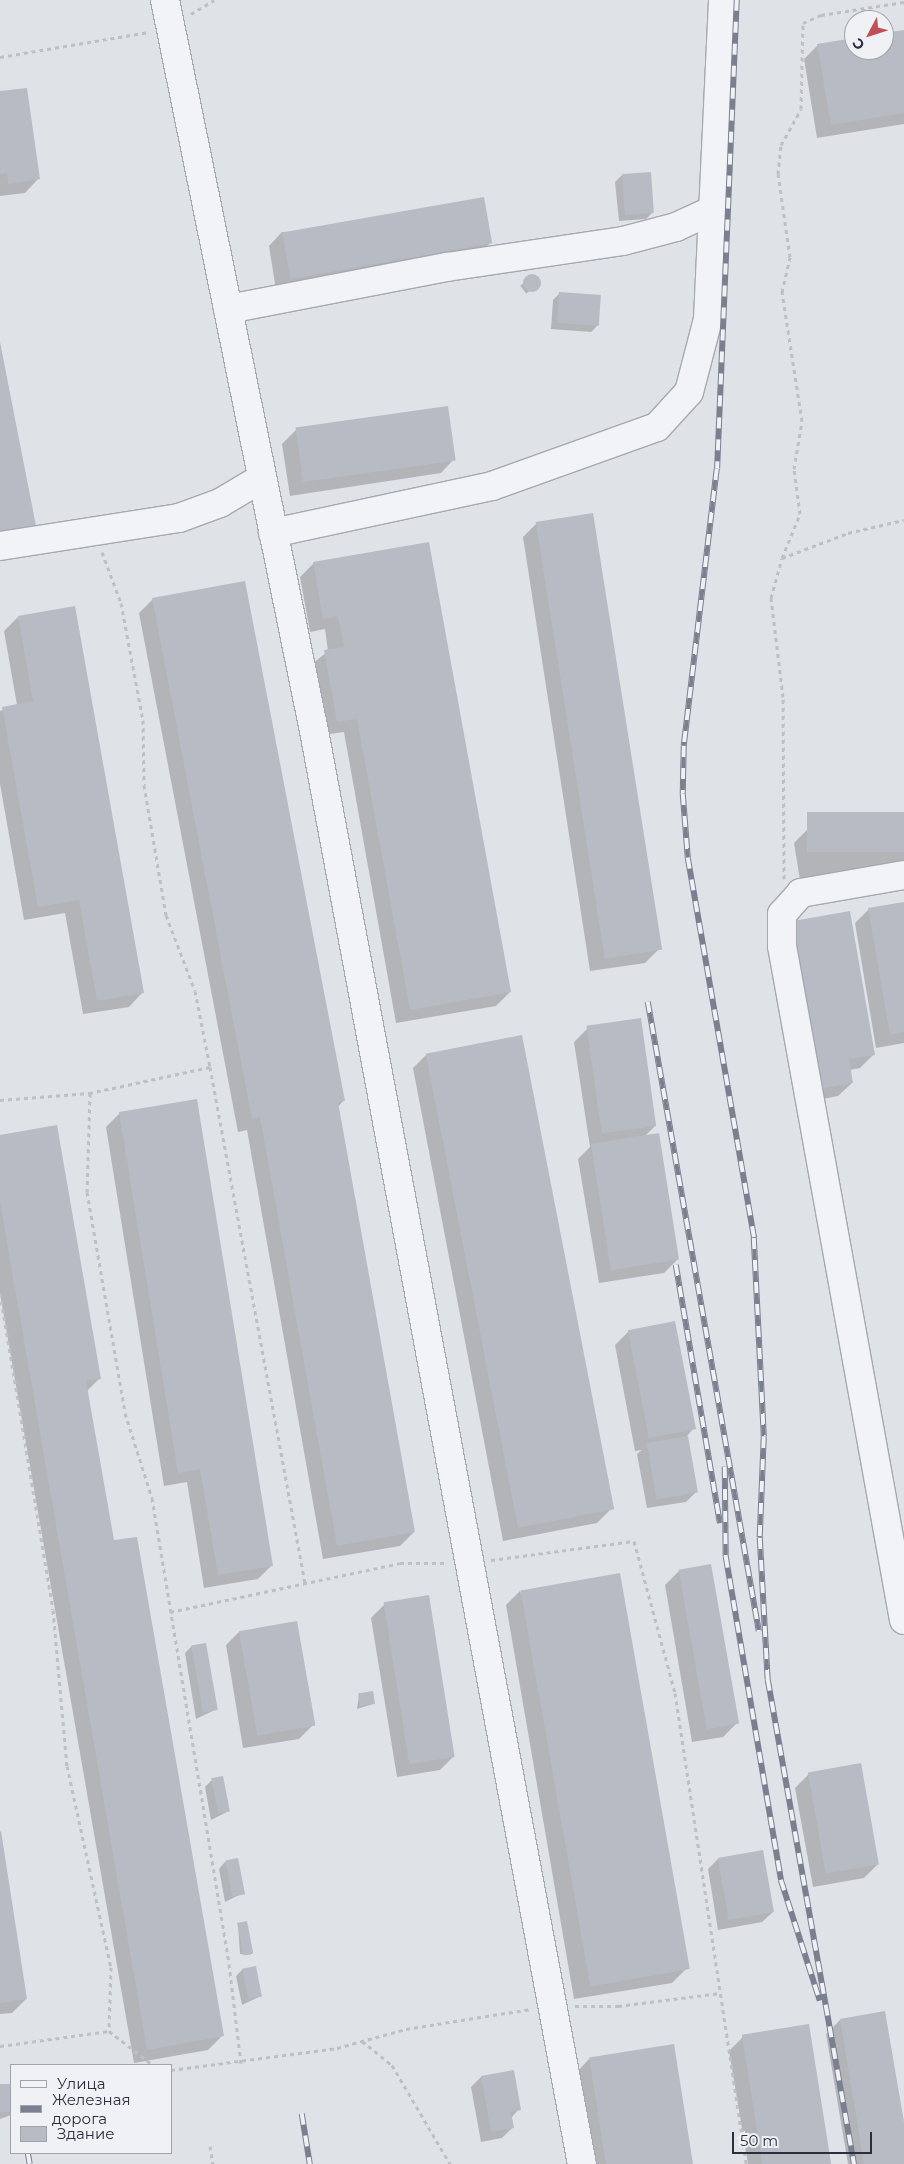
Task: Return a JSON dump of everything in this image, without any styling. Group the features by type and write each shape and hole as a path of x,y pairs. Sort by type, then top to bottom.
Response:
{"lane":[{"path":"165,0 273,533 470,1563 582,2164"},
{"path":"273,533 492,486 657,427 689,392 708,320 723,0"},
{"path":"228,309 447,267 623,241 676,227 713,210"},
{"path":"0,546 179,518 220,503 262,478"},
{"path":"904,875 801,893 782,914 782,946 904,1620"}],"path":[{"path":"0,57 170,26 214,0"},
{"path":"782,914 786,832 781,785 783,697 771,598 782,558 800,514 794,469 802,421 782,292 790,257 778,174 782,145 801,109 803,23 821,15 904,2"},
{"path":"782,558 848,533 904,520"},
{"path":"90,532 104,554 121,603 143,720 144,785 166,915 195,991 305,1583"},
{"path":"0,1100 90,1093 210,1067"},
{"path":"90,1093 87,1192 125,1413 152,1498 229,1964 240,2063"},
{"path":"0,1293 53,1610 67,1766 111,1967 109,2031"},
{"path":"170,1612 400,1564 470,1563 634,1541 675,1693 746,2164"},
{"path":"172,2070 240,2063 362,2041 406,2029 552,2006 618,2006 720,1993"},
{"path":"0,2046 109,2031 152,2064"},
{"path":"362,2041 392,2064 450,2164"},
{"path":"210,2146 213,2164"}],"building":[{"path":"904,30 904,113 831,125 817,44 844,40 844,60 894,60 894,32"},
{"path":"27,88 40,179 8,184 7,173 0,174 0,91"},
{"path":"651,172 654,213 625,215 622,174"},
{"path":"484,197 492,243 290,279 282,233"},
{"path":"532,274 538,277 541,283 538,289 532,292 526,289 523,283 526,277"},
{"path":"559,292 601,295 599,326 557,323"},
{"path":"0,342 37,531 0,538"},
{"path":"448,406 456,460 303,482 295,427"},
{"path":"593,513 662,950 605,959 536,522"},
{"path":"429,542 511,992 410,1010 357,719 337,722 324,650 344,647 338,616 323,619 313,562"},
{"path":"245,581 345,1101 338,1102 415,1532 337,1546 260,1117 252,1119 152,598"},
{"path":"75,606 144,993 97,1001 79,900 38,907 2,707 33,701 18,616"},
{"path":"807,812 904,812 904,852 807,852"},
{"path":"904,902 904,1032 890,1035 868,908"},
{"path":"850,911 875,1055 849,1059 853,1083 823,1088 793,921"},
{"path":"641,1018 656,1126 602,1134 587,1026"},
{"path":"522,1035 614,1509 518,1528 426,1054"},
{"path":"197,1099 273,1566 218,1575 200,1469 178,1473 119,1112"},
{"path":"57,1125 101,1379 86,1381 114,1540 137,1537 224,2036 147,2050 0,1202 0,1135"},
{"path":"659,1133 679,1259 611,1270 591,1144"},
{"path":"675,1321 696,1429 649,1438 628,1330"},
{"path":"688,1436 698,1492 657,1499 647,1443"},
{"path":"711,1564 739,1724 707,1729 679,1570"},
{"path":"620,1573 690,1969 590,1986 521,1591"},
{"path":"429,1595 455,1757 409,1764 384,1602"},
{"path":"297,1621 315,1725 257,1736 239,1631"},
{"path":"206,1643 218,1710 203,1713 191,1646"},
{"path":"373,1691 375,1704 360,1706 358,1693"},
{"path":"861,1763 879,1864 826,1874 808,1772"},
{"path":"223,1776 230,1811 218,1814 211,1778"},
{"path":"0,1832 27,1999 0,2003"},
{"path":"763,1850 774,1912 729,1920 718,1858"},
{"path":"238,1858 245,1894 232,1897 225,1860"},
{"path":"247,1921 253,1953 243,1955 237,1923"},
{"path":"256,1966 262,1996 248,1999 242,1969"},
{"path":"885,2011 904,2122 904,2164 864,2164 840,2019"},
{"path":"809,2024 831,2164 762,2164 742,2035"},
{"path":"674,2044 693,2164 606,2164 589,2057"},
{"path":"514,2070 521,2110 511,2112 514,2128 491,2132 481,2076"},
{"path":"0,2084 10,2084 10,2112 0,2112"}],"railway":[{"path":"737,0 717,469 684,746 683,794 688,858 754,1238 764,1437 760,1538 768,1680 854,2164"},
{"path":"648,1002 759,1631"},
{"path":"676,1265 720,1523"},
{"path":"725,1467 726,1557 781,1880 820,2001"},
{"path":"302,2114 310,2164"},
{"path":"28,2154 30,2164"}]}
